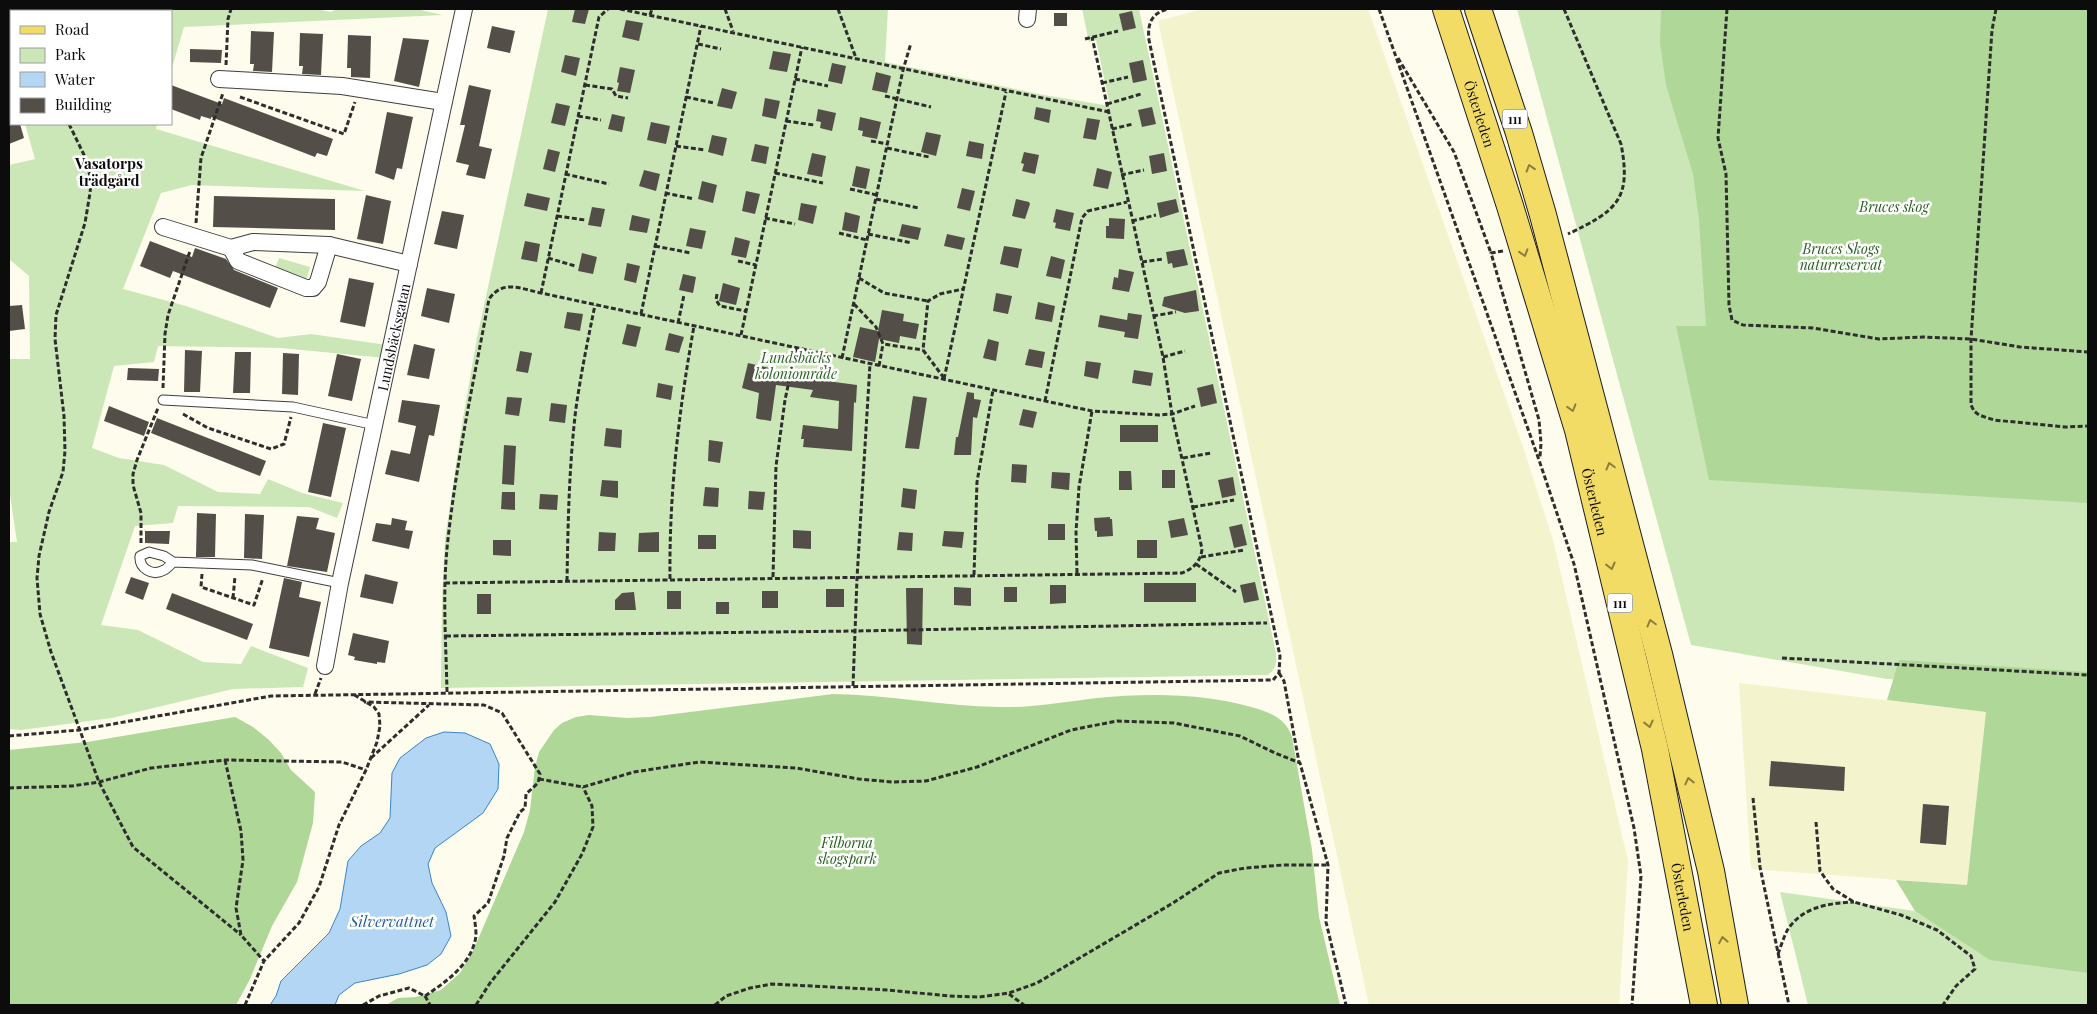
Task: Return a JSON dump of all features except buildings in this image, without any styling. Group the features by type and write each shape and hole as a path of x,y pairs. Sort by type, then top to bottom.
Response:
{"main road":[{"path":"1440,9 1472,84"},
{"name":"Österleden","path":"1446,9 1472,84 1578,430 1656,749 1704,1005"},
{"name":"Österleden","path":"1480,14 1543,214 1659,654 1710,871 1734,997"}],"street":[{"name":"Lundsbäcksgatan","path":"325,666 340,584 464,9"},
{"path":"222,79 360,88 443,102"},
{"path":"163,227 231,248 253,242 330,246 409,264"},
{"path":"231,248 238,261 306,288 313,288 318,282 330,246"}],"lane":[{"path":"163,400 293,407 374,425"},
{"path":"173,562 157,573 144,569 140,563 140,556 149,552 164,556 173,562 266,567 340,584"}],"path":[{"path":"140,556 141,513 132,485 154,416 163,400 165,334 168,315 196,236 201,158 224,92 222,79 228,19 231,9"},
{"path":"541,293 599,17 608,9"},
{"path":"620,9 733,31 903,70 1109,112"},
{"path":"650,15 652,9"},
{"path":"725,9 733,31"},
{"path":"838,9 856,59"},
{"path":"1168,9 1156,13 1151,19 1148,27 1149,40 1273,621 1280,656 1279,673 1284,681 1300,763 1328,865 1326,922 1346,1005"},
{"path":"1379,9 1574,564 1638,847 1641,876 1632,1005"},
{"path":"1564,9 1621,144 1624,173 1621,194 1611,210 1604,216 1566,236"},
{"path":"1727,9 1718,138 1726,174 1729,305 1732,320 1743,325 1813,328 1879,339 1923,337 1970,339 2020,347 2088,352"},
{"path":"1996,9 1992,30 1970,339 1971,405 1979,415 1994,420 2065,427 2088,426"},
{"path":"641,314 702,26"},
{"path":"1085,38 1118,31"},
{"path":"445,583 773,577 857,578 1077,573 1182,573 1188,571 1201,557 1202,549 1172,414 1163,357 1121,175 1092,37"},
{"path":"842,358 903,70 911,43"},
{"path":"698,44 721,49"},
{"path":"741,336 802,47"},
{"path":"1395,53 1454,152 1490,253 1539,420 1541,438 1539,460"},
{"path":"1102,83 1128,77"},
{"path":"795,79 828,86"},
{"path":"585,85 612,89 616,96 628,98"},
{"path":"233,95 344,134 360,88"},
{"path":"944,379 1006,92"},
{"path":"1107,104 1141,94"},
{"path":"885,96 931,106"},
{"path":"686,97 714,103"},
{"path":"578,116 601,120"},
{"path":"786,121 814,125"},
{"path":"1112,129 1133,124"},
{"path":"69,125 87,161 90,193 86,223 56,315 55,340 64,416 65,462 41,545 38,578 43,627 99,782 134,847 241,935 264,961"},
{"path":"871,141 929,157"},
{"path":"676,146 705,150"},
{"path":"1121,175 1144,170"},
{"path":"775,173 823,183"},
{"path":"565,174 609,184"},
{"path":"850,189 919,208"},
{"path":"666,193 694,199"},
{"path":"1045,401 1082,218 1088,211 1127,202"},
{"path":"1132,221 1156,215"},
{"path":"557,216 585,220"},
{"path":"765,218 795,224"},
{"path":"839,233 867,240"},
{"path":"868,234 912,243"},
{"path":"654,246 691,253"},
{"path":"1490,253 1504,251"},
{"path":"548,258 575,266"},
{"path":"1142,262 1163,259"},
{"path":"738,261 756,265"},
{"path":"859,278 884,293 928,301 940,294 963,289"},
{"path":"447,692 445,583 448,541 463,438 489,299 500,288 508,286 1092,411 1130,414 1172,414 1195,406"},
{"path":"717,294 716,300 720,306 746,311"},
{"path":"678,323 684,295"},
{"path":"928,301 923,350 944,379"},
{"path":"854,303 876,327 883,344 879,366"},
{"path":"567,581 568,510 573,437 594,305"},
{"path":"1153,316 1176,312"},
{"path":"670,579 670,510 682,391 694,326"},
{"path":"883,344 923,350"},
{"path":"773,577 776,466 785,400 796,348"},
{"path":"1163,357 1185,351"},
{"path":"853,686 857,578 870,364"},
{"path":"974,575 977,482 992,390"},
{"path":"163,400 208,428 271,449 284,444 293,407"},
{"path":"1077,573 1076,532 1079,487 1092,411"},
{"path":"1183,458 1211,453"},
{"path":"1193,507 1234,500"},
{"path":"1201,557 1244,550"},
{"path":"203,563 201,587 254,605 266,567"},
{"path":"232,598 237,564"},
{"path":"1196,564 1236,592"},
{"path":"446,636 1267,623"},
{"path":"1782,658 2088,675"},
{"path":"9,736 79,730 271,696 1273,680 1279,673"},
{"path":"245,1005 264,961 299,923 319,887 338,825 370,759 380,726 379,714 374,707 353,694"},
{"path":"364,702 484,705 502,713 540,774 538,783 526,794 525,808 520,812 508,838 488,903 474,916 476,936 468,956 452,977 426,996"},
{"path":"370,759 430,704"},
{"path":"539,779 583,787 634,772 699,762 796,768 859,779 892,782 926,781 977,767 1071,730 1117,721 1174,724 1240,736 1300,763"},
{"path":"9,788 72,786 99,782 151,768 224,760 342,762 366,770"},
{"path":"224,760 241,831 244,860 236,908 241,935"},
{"path":"476,1005 490,983 556,902 582,854 593,828 592,806 583,787"},
{"path":"1754,798 1760,867 1788,1005"},
{"path":"1816,822 1820,871 1833,889 1854,902 1900,914 1937,930 1972,956 1976,969 1956,986 1943,1005"},
{"path":"715,1005 726,996 750,988 772,984 888,990 950,996 979,997 1009,993 1037,983 1173,903 1219,873 1245,868 1283,865 1328,865"},
{"path":"1778,954 1788,929 1802,914 1832,903 1854,902"},
{"path":"363,1005 379,996 409,988 426,996 430,1005"},
{"path":"1009,993 1024,1005"}],"green space":[{"path":"9,9 316,9 331,12 337,9 416,9 443,15 184,27 172,68 172,10 10,10 10,80"},
{"name":"Lundsbäcks koloniområde","path":"548,9 888,9 885,62 1044,95 1110,106 1096,40 1089,42 1082,9 1139,9 1276,653 1275,666 1271,673 1268,675 441,688 445,539 463,418 477,338"},
{"path":"1203,9 1368,9 1523,447 1553,540 1628,861 1619,1005 1369,1005 1158,21"},
{"name":"Bruces Skogs naturreservat","path":"1517,9 2088,9 2088,1005 1808,1005 1780,892 1915,911 1925,917 1994,908 2002,684 1887,679 1691,645"},
{"name":"Bruces skog","path":"1661,9 2088,9 2088,503 1709,480 1676,326 1706,326 1699,220 1693,174 1666,85 1660,43"},
{"path":"25,125 157,125 156,129 365,191 192,185 161,193 123,289 186,306 278,338 311,334 387,345 385,358 281,348 158,346 154,362 114,366 92,448 119,458 164,465 218,492 260,494 268,479 302,493 343,503 337,518 309,507 178,506 173,523 135,526 101,625 138,630 203,662 241,664 251,646 308,668 303,687 233,689 112,718 21,730 9,729 9,542 17,542 9,488 9,359 30,359 29,276 9,259 9,165 35,159"},
{"path":"279,258 310,267 305,285 273,273"},
{"path":"1899,660 2088,672 2088,973 1990,960 1915,911 1896,880 1967,885 1986,712 1887,700"},
{"path":"1739,683 1986,712 1967,885 1751,869"},
{"name":"Filborna skogspark","path":"833,694 875,696 957,705 1011,707 1036,706 1116,696 1175,695 1233,702 1258,709 1281,720 1292,737 1312,850 1319,917 1340,1005 386,1005 398,998 416,997 441,990 460,973 473,951 524,832 530,810 535,767 539,752 554,730 562,723 576,717 589,715 627,718 650,717"},
{"path":"235,717 253,727 269,740 281,753 291,770 315,792 313,823 297,882 272,926 250,979 236,1005 9,1005 9,750 87,742"}],"water":[{"name":"Silvervattnet","path":"444,732 465,733 490,744 499,764 498,789 483,813 435,848 428,864 432,883 446,912 451,936 441,954 427,965 399,974 355,983 339,995 335,1005 270,1005 276,996 281,981 329,933 340,909 348,861 361,846 380,833 390,818 392,773 400,758 426,738"}],"district":[{"name":"Vasatorps trädgård","path":"109,172"}]}
